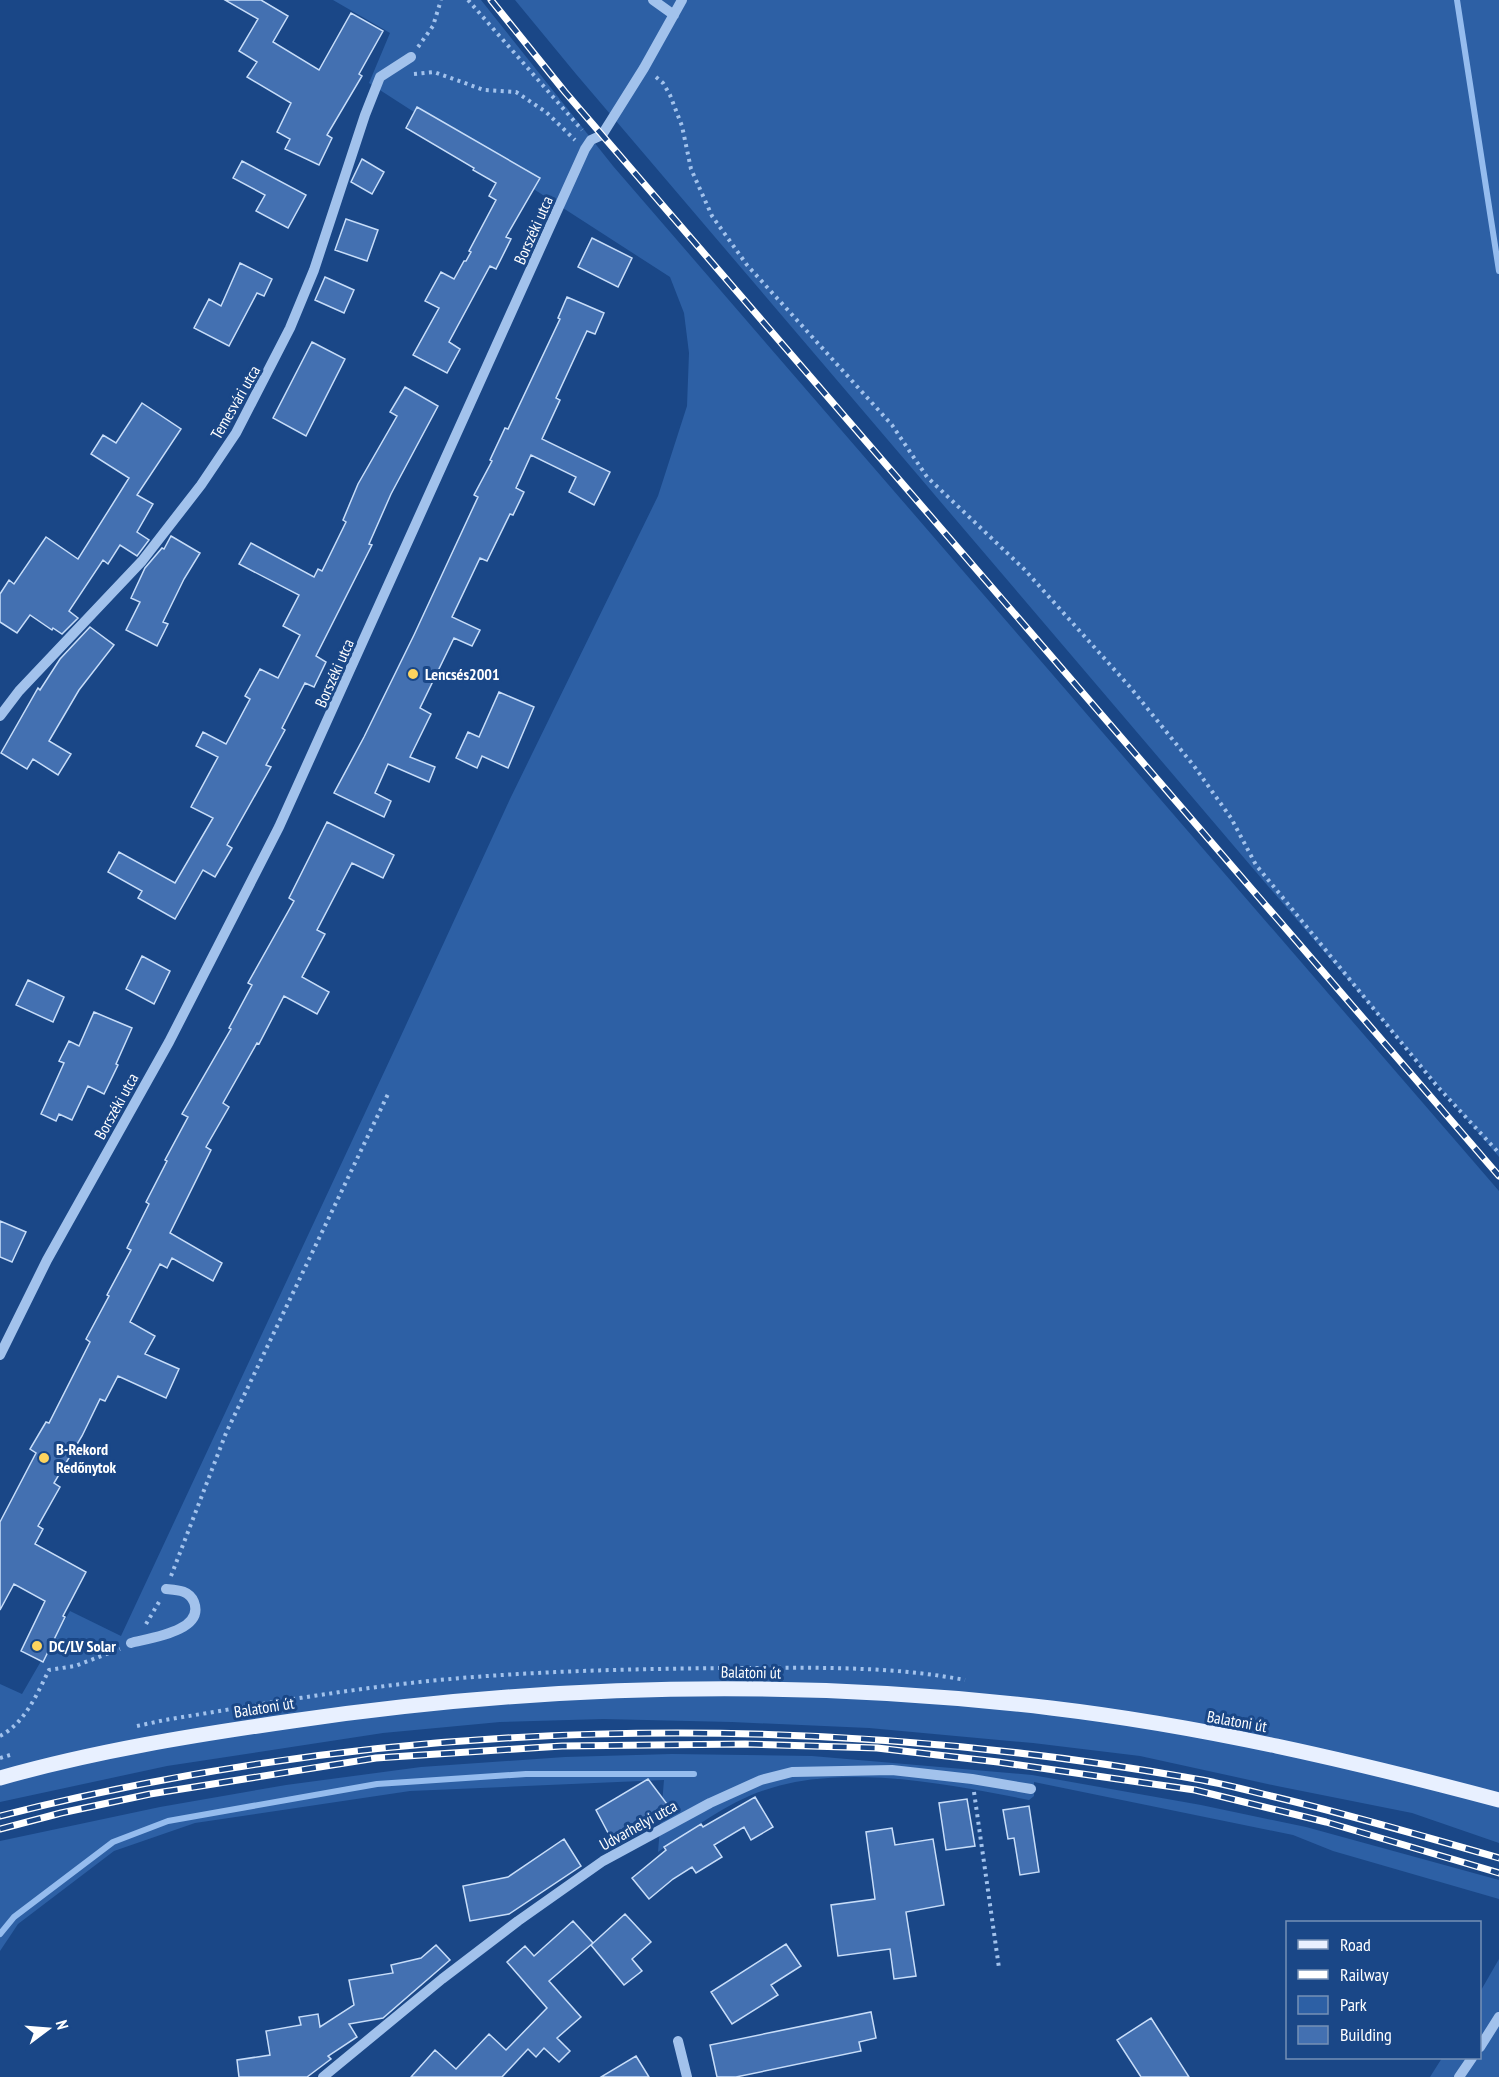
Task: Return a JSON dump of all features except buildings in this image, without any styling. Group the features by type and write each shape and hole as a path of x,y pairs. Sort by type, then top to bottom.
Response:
{"main road":[{"name":"Balatoni út","path":"0,1778 182,1739 348,1713 439,1702 584,1692 751,1689 927,1697 1051,1708 1284,1747 1499,1800"}],"street":[{"path":"653,0 674,15"},
{"name":"Borszéki utca","path":"0,1355 47,1260 169,1042 284,817 588,145 602,135 644,68 682,0"},
{"name":"Temesvári utca","path":"0,716 19,691 141,561 201,485 236,433 291,328 314,270 364,116 380,77 411,57"},
{"path":"131,1643 178,1630 194,1617 194,1603 187,1593 166,1589"},
{"name":"Udvarhelyi utca","path":"323,2077 442,1978 603,1861 738,1789 778,1774 792,1772 892,1770 972,1779 1031,1789"},
{"path":"1481,2044 1499,2018"},
{"path":"678,2041 687,2077"},
{"path":"1459,2077 1471,2059"}],"path":[{"path":"411,57 433,26 441,0"},
{"path":"468,0 588,145"},
{"path":"644,68 663,83 670,95 682,126 691,169 712,216 747,265 892,425 927,477 1024,569 1130,687 1194,766 1231,818 1256,865 1437,1086 1499,1153"},
{"path":"412,74 434,72 484,90 516,92 588,145"},
{"path":"0,1736 17,1724 50,1670 94,1661 131,1643 149,1620 166,1589 226,1433 388,1094"},
{"path":"972,1779 999,1968"}],"green space":[{"path":"333,0 481,0 613,166 1499,1191 1499,1843 1412,1813 1140,1756 1033,1743 869,1728 732,1722 603,1719 500,1722 383,1733 167,1766 0,1802 0,1684 22,1694 70,1611 121,1636 510,799 658,496 687,406 689,353 684,313 670,277 369,83 390,33"},
{"path":"515,0 1499,0 1499,1157 576,74"},
{"path":"672,1754 812,1756 1032,1775 1201,1805 1306,1827 1499,1880 1499,1899 1333,1851 1293,1835 1034,1782 1034,1796 1029,1800 897,1779 828,1778 796,1782 765,1790 737,1802 658,1852 664,1780 410,1791 195,1823 114,1851 18,1924 0,1951 0,1841 160,1807 286,1785 421,1767 565,1757"},
{"path":"1499,1959 1499,2077 1430,2077 1441,2059 1481,2059 1481,1990"}],"waterway":[{"path":"1457,0 1499,271"},
{"path":"0,1934 14,1917 113,1842 168,1821 377,1784 526,1774 694,1774"}],"railway":[{"path":"491,0 565,92 1499,1176"},
{"path":"0,1816 147,1783 295,1759 445,1742 596,1734 747,1734 897,1741 1047,1756 1196,1779 1328,1810 1499,1858"},
{"path":"0,1829 150,1794 376,1758 562,1746 745,1744 877,1748 998,1762 1195,1790 1326,1822 1499,1873"}],"place":[{"name":"Lencsés2001","path":"413,674"},
{"name":"B-Rekord Redőnytok","path":"44,1458"},
{"name":"DC/LV Solar","path":"37,1646"}]}
